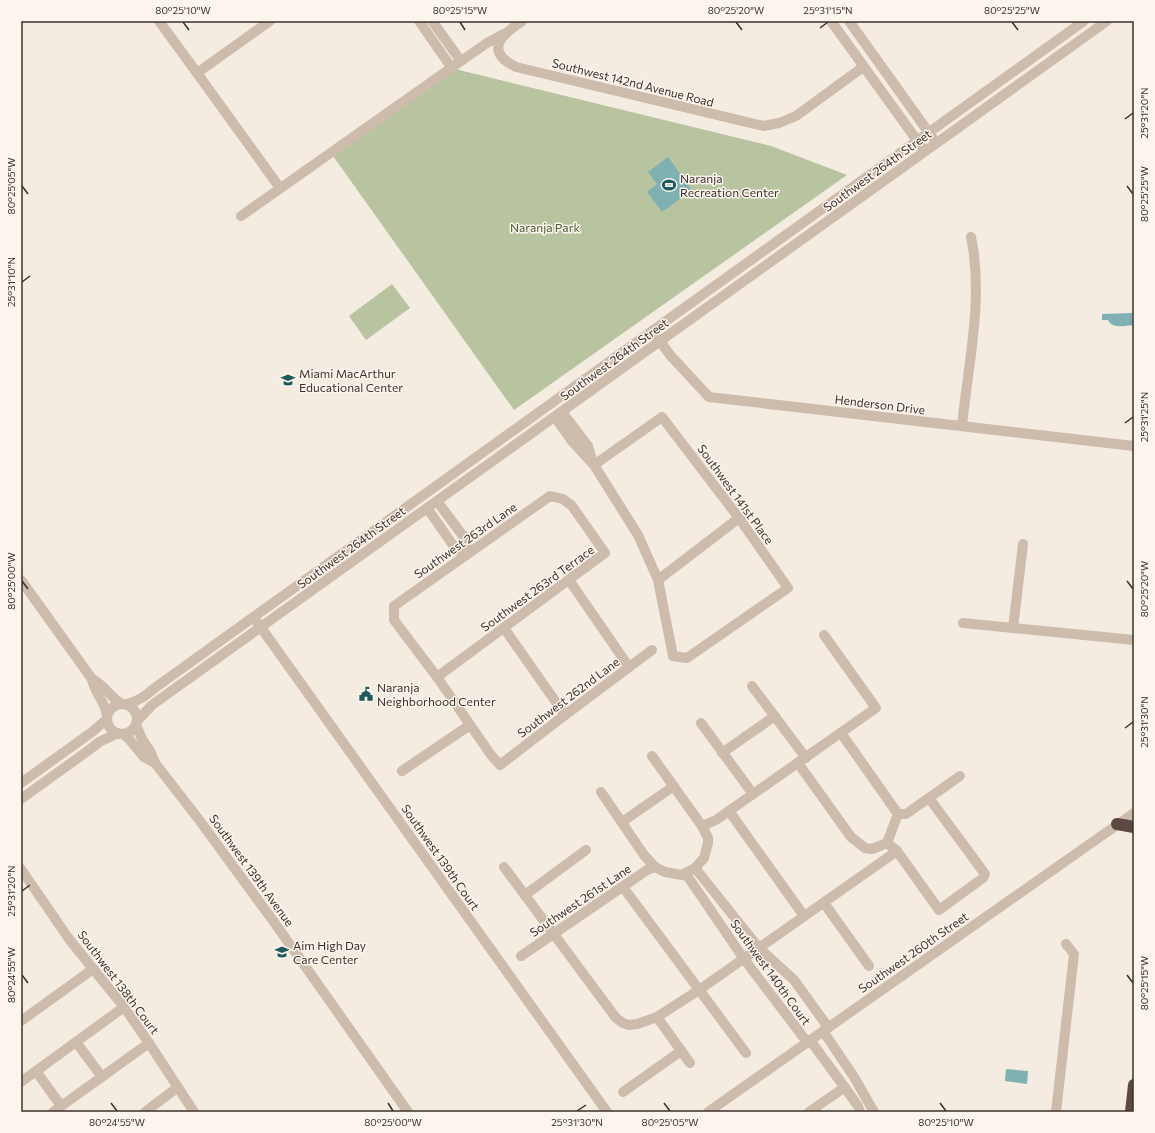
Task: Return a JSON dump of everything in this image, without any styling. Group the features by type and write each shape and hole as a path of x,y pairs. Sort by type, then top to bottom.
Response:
{"highway":[{"path":"1117,824 1134,827"},
{"path":"1131,1112 1134,1085"}],"street":[{"path":"159,21 280,188"},
{"path":"197,73 270,21"},
{"path":"419,21 451,67"},
{"path":"432,21 461,61"},
{"path":"241,216 451,67 522,21"},
{"path":"831,21 925,152"},
{"path":"848,21 929,132 936,144"},
{"name":"Southwest 264th Street","path":"124,704 144,698 156,687 1084,21"},
{"name":"Southwest 264th Street","path":"137,722 152,705 1107,21"},
{"name":"Southwest 142nd Avenue Road","path":"504,34 498,47 499,52 504,60 516,66 763,126 786,121 796,116 863,67"},
{"path":"962,426 976,299 976,268 971,237"},
{"name":"Henderson Drive","path":"652,331 670,355 709,397 1134,446"},
{"path":"558,414 572,441 594,465 638,535 658,580 739,518"},
{"name":"Southwest 141st Place","path":"594,465 662,417 739,518 788,588 687,658 673,656 658,580"},
{"name":"Southwest 263rd Lane","path":"437,677 394,620 394,606 550,496"},
{"name":"Southwest 263rd Terrace","path":"437,677 605,553 572,506 563,499 550,496"},
{"path":"438,501 466,540 466,555"},
{"path":"427,508 455,548 466,555"},
{"path":"444,532 454,524"},
{"path":"1013,628 1023,544"},
{"path":"21,580 92,679 94,687 102,700 110,728 120,734"},
{"path":"569,580 629,667"},
{"name":"Southwest 139th Court","path":"254,617 607,1112"},
{"path":"963,622 1134,640"},
{"path":"504,628 565,715"},
{"path":"702,826 716,820 876,708 824,635"},
{"name":"Southwest 262nd Lane","path":"470,725 500,765 652,650"},
{"path":"402,771 470,725 437,677"},
{"path":"21,799 99,742 120,734 131,732 137,722 138,716 134,708 114,700 101,682 92,679"},
{"path":"752,686 775,716 851,837 864,848 872,849 887,842 898,814"},
{"path":"21,783 92,732 107,717 113,706 124,704"},
{"path":"722,752 775,716"},
{"name":"Southwest 139th Avenue","path":"137,722 139,733 150,751 155,763 200,821 274,922 408,1112"},
{"path":"701,723 753,794"},
{"path":"841,733 898,814"},
{"name":"Southwest 139th Avenue","path":"120,734 134,744 144,757 155,763"},
{"path":"601,792 644,855 655,867 676,875 686,874 695,868 704,858 708,838 702,826 652,756"},
{"path":"898,814 906,814 960,776"},
{"path":"622,822 674,786"},
{"path":"887,842 897,851 939,910 983,878 985,874 929,798"},
{"path":"729,811 804,916"},
{"name":"Southwest 260th Street","path":"708,1112 1134,813"},
{"path":"524,895 586,850"},
{"path":"504,867 616,1018 629,1025 637,1024 656,1017 700,990 897,851"},
{"name":"Southwest 261st Lane","path":"521,956 647,870 655,867"},
{"name":"Southwest 140th Court","path":"695,868 759,948 794,980 826,1029 874,1112"},
{"name":"Southwest 138th Court","path":"21,870 69,938 124,1008 194,1112"},
{"name":"Southwest 140th Court","path":"686,874 744,958 845,1087 858,1106 860,1112"},
{"path":"623,887 746,1053"},
{"path":"824,903 869,966"},
{"name":"Southwest 140th Court","path":"715,916 727,908"},
{"path":"1056,1112 1074,954 1066,944"},
{"path":"21,1021 93,969"},
{"path":"21,1082 124,1008"},
{"path":"656,1017 690,1063"},
{"path":"76,1042 102,1077"},
{"path":"36,1071 57,1109 149,1043"},
{"path":"622,1092 681,1051"},
{"path":"145,1112 178,1087"},
{"path":"811,1111 845,1087"}],"green space":[{"name":"Naranja Park","path":"455,69 771,146 847,175 514,410 333,156"},
{"path":"392,284 410,308 366,340 349,316"}],"water":[{"path":"668,157 692,190 662,212 648,193 648,191 657,184 648,172"},
{"path":"1132,313 1133,325 1115,326 1108,320 1102,320 1102,314"},
{"path":"1006,1069 1028,1071 1027,1084 1005,1081"}],"place":[{"name":"Naranja Recreation Center","path":"669,185"},
{"name":"Miami MacArthur Educational Center","path":"288,380"},
{"name":"Naranja Neighborhood Center","path":"366,694"},
{"name":"Aim High Day Care Center","path":"282,952"}]}
